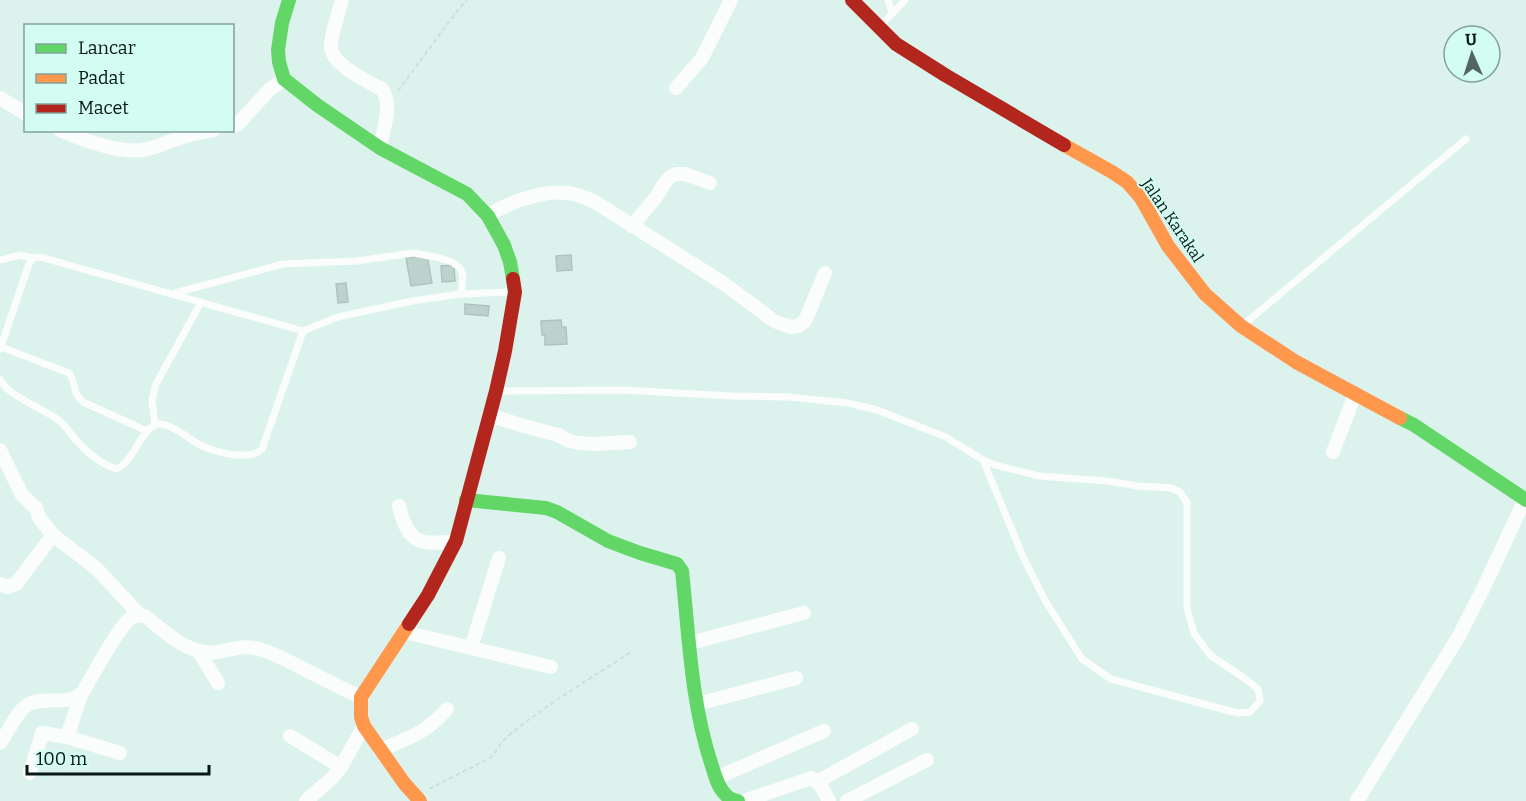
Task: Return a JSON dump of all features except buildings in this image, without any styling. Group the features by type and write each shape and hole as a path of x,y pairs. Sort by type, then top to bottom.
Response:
{"street":[{"path":"290,0 282,22 278,50 284,79 380,148 458,188 477,203 488,216 500,238 510,262 515,292 496,391 456,541 428,595 360,697 364,726 418,799"},
{"path":"342,0 331,45 332,54 338,62 382,89 386,95 388,104 380,148"},
{"path":"676,88 702,58 730,0"},
{"name":"Jalan Karakal","path":"852,0 896,44 1127,182 1141,198 1168,246 1205,294 1241,326 1296,362 1414,425 1525,500"},
{"path":"234,125 238,124 269,90 284,79"},
{"path":"0,98 24,113"},
{"path":"65,132 86,141 126,150 154,148 185,136 204,132"},
{"path":"632,226 670,177 685,174 710,183"},
{"path":"488,216 505,205 527,198 558,193 579,195 595,202 723,283 774,321 791,327 798,326 805,321 825,273"},
{"path":"1333,452 1355,394"},
{"path":"489,415 579,443 630,442"},
{"path":"0,450 22,495 36,508 40,519 53,536 96,568 140,615"},
{"path":"466,500 546,508 608,541 677,564 682,571 697,704 704,740 722,792 728,798 738,801"},
{"path":"1358,801 1459,636 1525,500"},
{"path":"399,506 404,524 410,534 417,539 437,543 456,541"},
{"path":"0,584 7,587 16,584 53,536"},
{"path":"471,648 499,558"},
{"path":"690,644 804,613"},
{"path":"67,737 81,695 117,635 129,620 140,615 145,616 187,647 199,652 244,647 258,649 274,654 360,697"},
{"path":"404,632 551,667"},
{"path":"199,652 218,683"},
{"path":"697,704 796,678"},
{"path":"0,742 20,712 28,705 46,700 68,700 81,695"},
{"path":"380,750 424,730 435,722 447,708"},
{"path":"306,801 341,767 364,726"},
{"path":"817,782 912,729"},
{"path":"716,778 824,731"},
{"path":"30,773 44,732 120,753"},
{"path":"290,736 341,767"},
{"path":"847,801 927,760"},
{"path":"744,801 811,778 817,782 829,801"}],"lane":[{"path":"888,0 892,13"},
{"path":"878,27 905,0"},
{"path":"1241,326 1466,139"},
{"path":"172,294 283,264 356,261 414,253 440,258 460,268 463,275 461,294"},
{"path":"0,260 20,255 40,257 303,331 338,317 368,309 461,294 515,292"},
{"path":"33,258 0,348 69,373 77,397 83,402 147,431"},
{"path":"155,425 152,400 156,384 201,302"},
{"path":"0,379 2,384 20,398 63,423 77,441 96,457 116,469 125,464 147,431 155,425 162,424 170,426 201,445 220,452 236,455 258,454 262,449 303,331"},
{"path":"496,391 622,390 789,397 849,403 877,410 946,437 995,465 1039,476 1171,488 1180,492 1186,503 1187,609 1194,633 1210,655 1258,689 1260,701 1250,712 1237,713 1111,679 1082,659 1064,633 1024,559 983,460"}],"path":[{"path":"388,104 467,0"},
{"path":"418,799 441,782 490,758 500,744 518,728 631,652"}],"traffic: fast":[{"path":"289,0 282,23 278,50 284,79 317,105 380,148 467,194 488,216 504,245 513,279"},
{"path":"1400,418 1526,500"},
{"path":"466,500 546,508 608,541 677,564 682,571 699,719 719,785 728,797 738,801"}],"traffic: slow":[{"path":"1064,145 1127,182 1141,198 1168,246 1205,294 1241,326 1296,362 1400,418"},
{"path":"409,624 361,697 361,717 364,726 404,783 420,801"}],"traffic: jam":[{"path":"852,0 896,44 1064,145"},
{"path":"409,624 428,595 456,541 505,351 515,292 513,279"}]}
